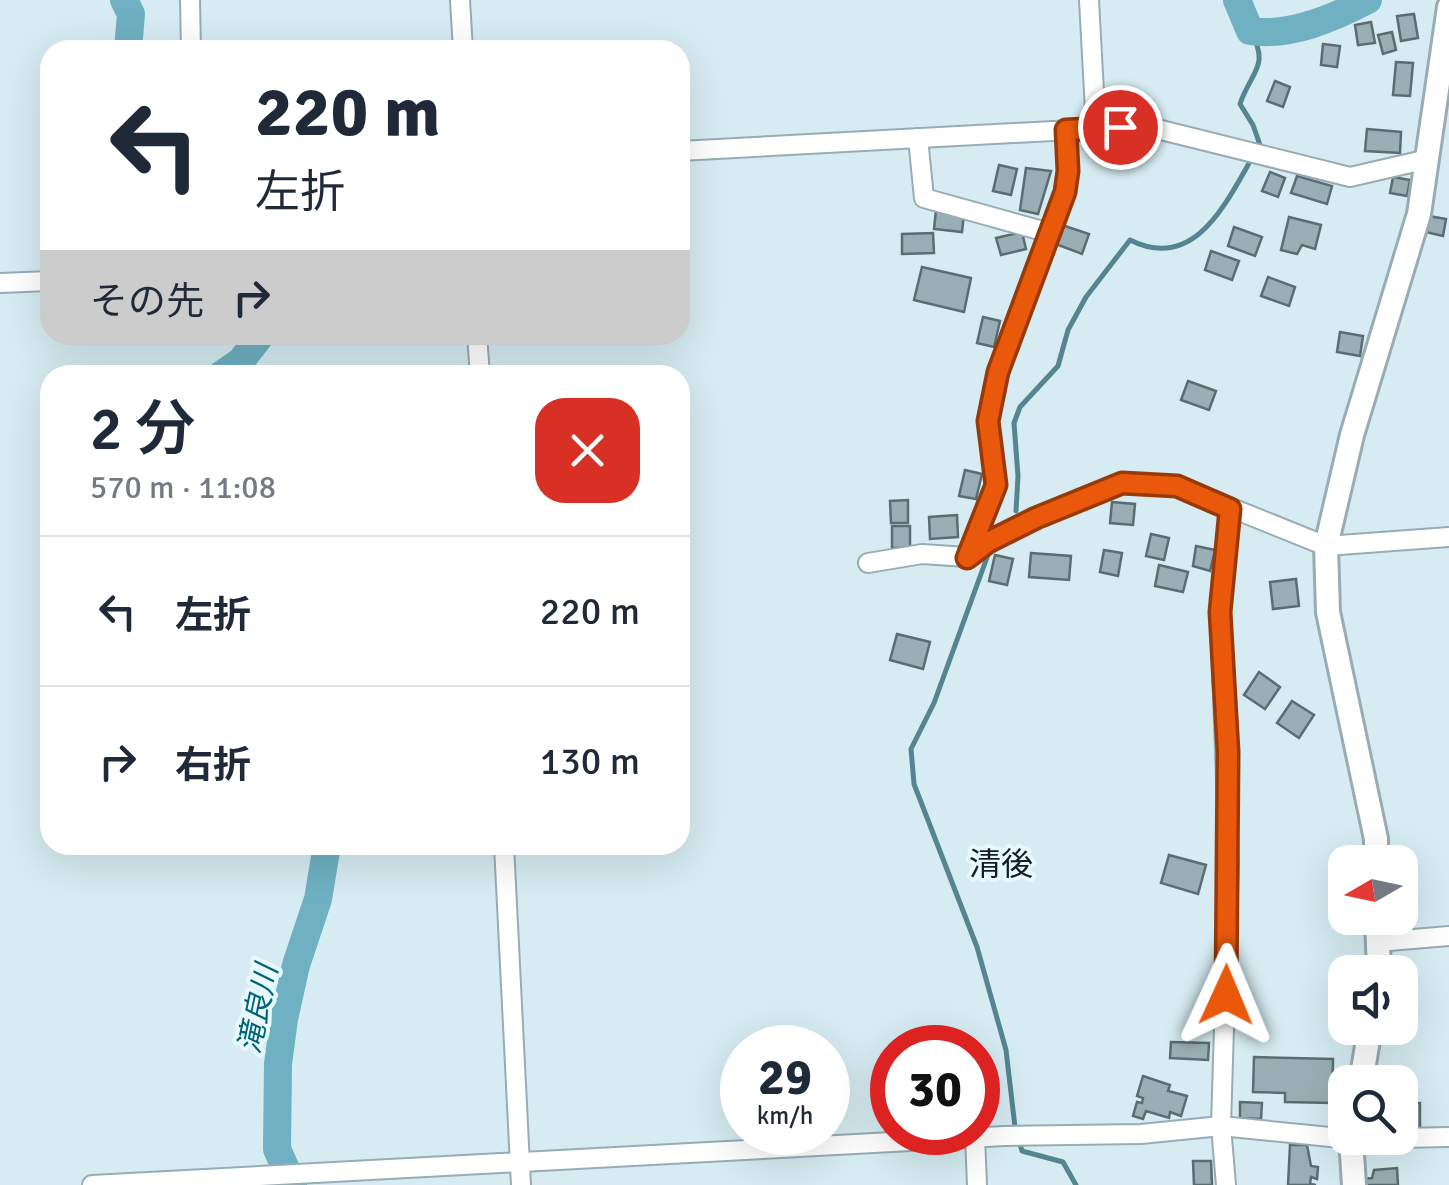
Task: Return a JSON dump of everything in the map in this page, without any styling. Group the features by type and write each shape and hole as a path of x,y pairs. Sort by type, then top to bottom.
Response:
{"street":[{"path":"190,0 191,40"},
{"path":"460,0 462,40"},
{"path":"1089,0 1096,128"},
{"path":"1376,845 1328,612 1326,546 1352,436 1419,214 1449,8"},
{"path":"690,150 1145,126 1350,177 1428,158"},
{"path":"967,558 996,485 988,421 990,401 1067,182 1066,130"},
{"path":"918,138 924,198 1050,232"},
{"path":"0,283 40,282"},
{"path":"868,562 922,554 967,558 1036,518 1122,483 1177,486 1326,546 1449,536"},
{"path":"1226,1185 1221,1126 1229,863 1220,612 1230,509"},
{"path":"505,855 521,1185"},
{"path":"1378,935 1378,955"},
{"path":"1378,942 1449,936"},
{"path":"1000,1136 1141,1134 1221,1126 1328,1136"},
{"path":"1418,1137 1449,1137"},
{"path":"92,1185 870,1143"},
{"path":"976,1155 977,1185"},
{"path":"1351,1155 1354,1185"}],"building":[{"path":"1414,14 1418,38 1401,41 1397,16"},
{"path":"1371,22 1375,43 1358,45 1355,25"},
{"path":"1392,32 1396,50 1383,54 1378,35"},
{"path":"1323,44 1340,46 1337,67 1321,65"},
{"path":"1396,62 1413,63 1410,96 1393,95"},
{"path":"1275,81 1290,87 1283,107 1267,101"},
{"path":"1367,129 1401,132 1400,153 1365,151"},
{"path":"999,165 1017,169 1011,195 993,191"},
{"path":"1026,168 1051,171 1038,214 1020,210"},
{"path":"1270,172 1285,178 1278,197 1262,191"},
{"path":"1297,176 1332,186 1327,204 1291,193"},
{"path":"1393,177 1410,180 1407,196 1390,193"},
{"path":"936,210 964,214 962,232 934,229"},
{"path":"1429,216 1446,219 1443,236 1426,232"},
{"path":"1289,217 1321,225 1315,249 1302,245 1297,254 1281,250"},
{"path":"1059,224 1089,234 1082,254 1053,243"},
{"path":"1234,227 1262,237 1255,256 1228,246"},
{"path":"1022,232 1026,249 1001,255 996,238"},
{"path":"933,233 934,253 902,254 902,234"},
{"path":"1211,251 1239,261 1232,280 1205,270"},
{"path":"922,267 971,278 964,312 914,300"},
{"path":"1268,277 1295,287 1289,306 1261,296"},
{"path":"983,317 1000,321 994,347 977,343"},
{"path":"1340,332 1363,336 1360,356 1337,352"},
{"path":"1188,381 1216,391 1209,410 1181,400"},
{"path":"965,470 982,474 976,499 959,496"},
{"path":"908,500 908,523 891,523 890,501"},
{"path":"1112,502 1135,504 1133,525 1110,523"},
{"path":"957,515 958,537 930,539 929,517"},
{"path":"892,526 910,526 910,548 892,548"},
{"path":"1151,534 1169,538 1164,560 1146,556"},
{"path":"1196,546 1215,550 1210,571 1193,566"},
{"path":"1104,550 1122,553 1118,576 1100,572"},
{"path":"1031,553 1071,556 1069,580 1029,577"},
{"path":"995,555 1013,559 1007,585 989,581"},
{"path":"1159,565 1188,572 1183,592 1155,586"},
{"path":"1296,579 1299,606 1273,609 1270,582"},
{"path":"897,634 930,642 923,669 890,660"},
{"path":"1259,672 1280,687 1265,709 1244,695"},
{"path":"1292,701 1314,715 1299,738 1277,723"},
{"path":"1169,855 1206,865 1198,894 1161,883"},
{"path":"1171,1042 1209,1043 1208,1060 1170,1058"},
{"path":"1254,1057 1333,1059 1333,1065 1328,1065 1328,1103 1285,1102 1285,1093 1253,1092"},
{"path":"1143,1076 1170,1085 1168,1091 1187,1096 1181,1116 1170,1112 1169,1118 1146,1111 1143,1119 1133,1116 1137,1102 1142,1103 1143,1098 1137,1096"},
{"path":"1240,1102 1262,1103 1261,1119 1240,1118"},
{"path":"1290,1145 1307,1145 1311,1166 1318,1167 1317,1179 1311,1177 1310,1184 1316,1185 1288,1185"},
{"path":"1193,1161 1211,1161 1212,1185 1194,1185"},
{"path":"1397,1168 1398,1185 1362,1185 1362,1179 1372,1178 1374,1170"}],"waterway":[{"name":"滝良川","path":"124,0 131,14 129,40"},
{"path":"1237,0 1250,31 1265,32 1311,24 1368,0"},
{"path":"1250,31 1259,61 1240,104 1253,125 1258,149"},
{"path":"1016,511 1014,423 1020,407 1058,366 1068,330 1086,297 1130,240 1153,248 1172,247 1190,241 1205,229 1252,158"},
{"name":"滝良川","path":"235,365 253,345"},
{"path":"989,552 934,703 911,749 914,784 977,947 1006,1050 1015,1127 1022,1151 1063,1162 1076,1185"},
{"name":"滝良川","path":"293,1185 277,1149 278,1064 296,965 318,899 325,855"}],"district":[{"name":"清後","path":"1001,864"}],"route":[{"path":"1120,127 1066,130 1065,192 990,401 988,421 996,485 967,558 988,542 1036,518 1122,483 1177,486 1230,509 1220,612 1228,752 1226,995"}]}
